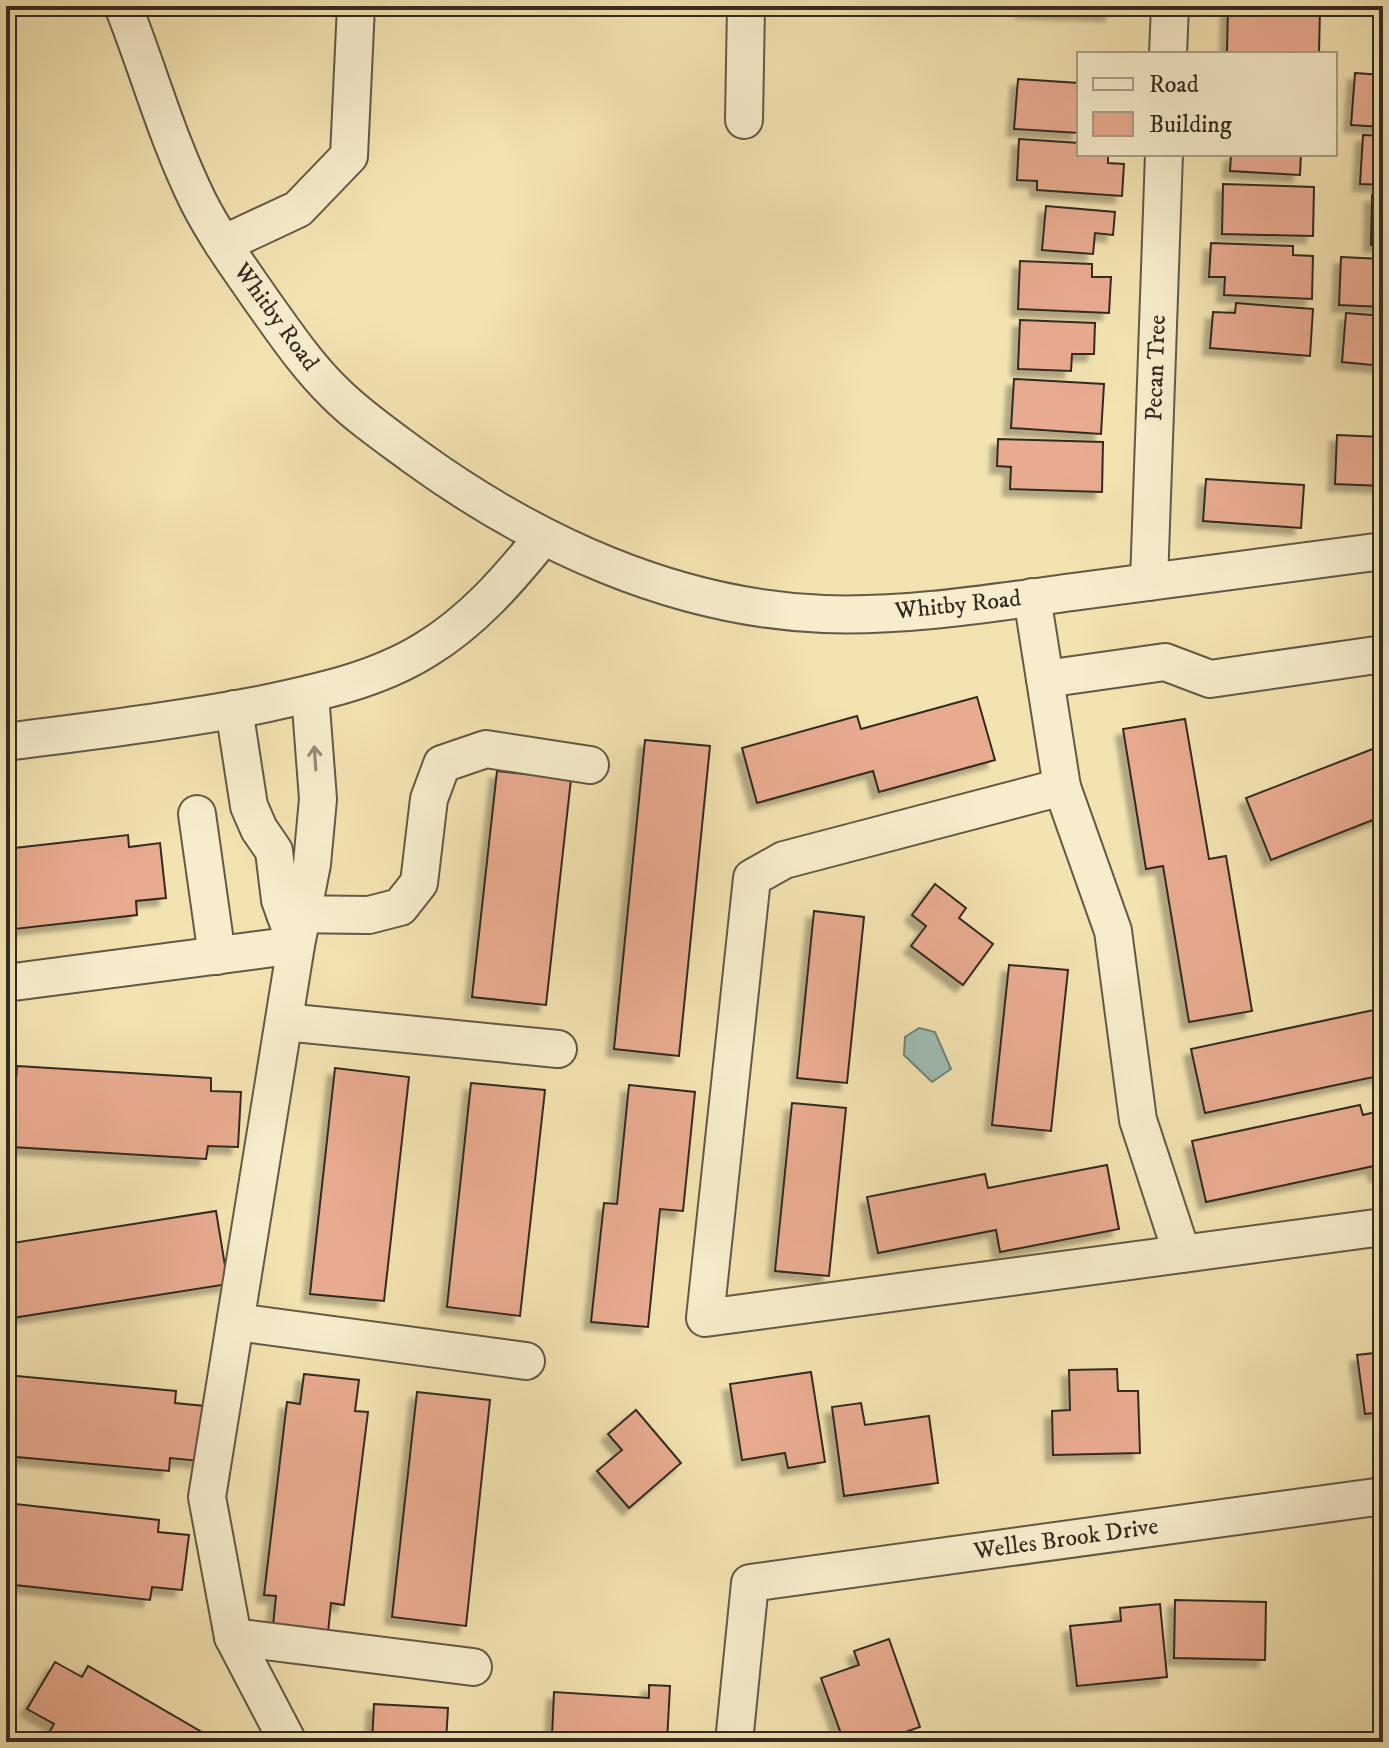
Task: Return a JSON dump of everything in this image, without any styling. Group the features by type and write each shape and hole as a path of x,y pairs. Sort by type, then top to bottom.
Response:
{"street":[{"path":"223,244 298,209 349,156 356,6"},
{"path":"744,120 746,6"},
{"path":"1168,52 1170,6"},
{"name":"Whitby Road","path":"132,8 167,131 199,203 223,244 294,347 332,391 368,423 450,482 543,537 623,572 697,596 754,607 825,614 932,611 1383,551"},
{"name":"Pecan Tree","path":"1149,582 1164,156"},
{"path":"6,742 234,709 310,694 383,671 424,651 447,635 500,590 543,537"},
{"path":"1032,597 1062,787 1113,931 1138,1120 1182,1254"},
{"path":"1045,679 1165,662 1210,679 1383,654"},
{"path":"288,1742 233,1637 207,1497 284,1022 295,925 312,864 318,799 310,694"},
{"path":"234,709 249,806 259,829 274,851 280,900 295,925"},
{"path":"6,983 217,956 295,925 369,915 400,907 419,883 429,799 442,764 486,749 590,765"},
{"path":"1062,787 784,860 752,878 705,1318 1383,1227"},
{"path":"197,814 217,956"},
{"path":"259,829 316,822"},
{"path":"284,1022 558,1049"},
{"path":"236,1322 526,1361"},
{"name":"Welles Brook Drive","path":"734,1742 750,1583 1383,1496"},
{"path":"233,1637 473,1667"}],"water":[{"path":"919,1028 935,1032 951,1069 932,1082 904,1055 905,1037"}],"building":[{"path":"1023,6 1112,6 1112,14 1023,11"},
{"path":"1228,6 1320,8 1319,52 1227,52"},
{"path":"1355,73 1383,75 1383,127 1351,125"},
{"path":"1018,79 1077,83 1077,133 1014,129"},
{"path":"1363,135 1383,136 1383,185 1360,184"},
{"path":"1019,139 1077,143 1077,156 1108,156 1108,163 1124,164 1122,196 1037,190 1037,181 1017,180"},
{"path":"1231,156 1301,156 1300,175 1230,171"},
{"path":"1223,184 1314,187 1313,236 1222,234"},
{"path":"1372,195 1383,196 1383,245 1371,245"},
{"path":"1046,206 1115,212 1113,235 1095,233 1093,254 1042,250"},
{"path":"1211,243 1293,246 1293,255 1313,256 1312,299 1224,295 1225,277 1209,277"},
{"path":"1341,257 1383,259 1383,307 1339,305"},
{"path":"1020,261 1092,264 1092,277 1111,277 1109,313 1018,309"},
{"path":"1236,303 1313,309 1310,356 1210,348 1213,312 1235,313"},
{"path":"1346,313 1383,316 1383,366 1342,362"},
{"path":"1020,320 1095,323 1094,354 1072,354 1071,371 1018,369"},
{"path":"1014,379 1104,384 1101,434 1011,428"},
{"path":"1337,435 1383,437 1383,486 1335,484"},
{"path":"998,439 1103,442 1102,492 1010,489 1011,467 997,466"},
{"path":"1206,479 1304,485 1301,528 1203,521"},
{"path":"977,697 995,760 879,792 873,771 757,803 742,748 857,716 861,729"},
{"path":"1185,719 1209,859 1226,856 1252,1011 1189,1022 1163,866 1146,869 1123,729"},
{"path":"645,740 710,746 679,1056 614,1049"},
{"path":"1383,745 1383,816 1271,860 1246,798"},
{"path":"497,771 571,779 546,1005 472,997"},
{"path":"128,835 129,847 160,843 166,898 136,901 137,915 6,930 6,849"},
{"path":"935,884 966,908 959,918 993,944 963,985 911,946 926,926 912,915"},
{"path":"814,911 864,917 847,1083 797,1078"},
{"path":"1009,965 1068,970 1051,1131 992,1125"},
{"path":"1383,1008 1383,1075 1205,1113 1191,1049"},
{"path":"17,1066 211,1078 211,1091 241,1092 238,1147 208,1146 206,1159 12,1147 13,1134 6,1133 6,1078 16,1079"},
{"path":"335,1068 409,1077 384,1301 310,1294"},
{"path":"471,1083 545,1090 520,1316 447,1307"},
{"path":"629,1085 695,1092 683,1211 660,1209 648,1327 591,1322 604,1203 617,1204"},
{"path":"792,1103 846,1108 829,1276 775,1271"},
{"path":"1360,1105 1363,1115 1383,1110 1383,1174 1376,1175 1374,1166 1206,1202 1192,1141"},
{"path":"1107,1165 1119,1229 1000,1252 996,1230 878,1253 867,1197 985,1174 988,1188"},
{"path":"216,1211 228,1284 6,1319 6,1244"},
{"path":"1383,1352 1383,1412 1365,1414 1357,1355"},
{"path":"1117,1369 1118,1391 1138,1391 1140,1453 1053,1455 1052,1411 1070,1410 1069,1370"},
{"path":"811,1372 825,1462 788,1468 785,1453 742,1460 730,1384"},
{"path":"304,1374 359,1380 355,1411 368,1412 344,1605 331,1603 328,1633 273,1626 276,1596 264,1595 287,1402 300,1404"},
{"path":"6,1375 176,1391 175,1403 205,1406 200,1461 170,1458 169,1471 6,1456"},
{"path":"417,1392 490,1400 466,1626 392,1617"},
{"path":"861,1403 865,1425 929,1416 938,1483 844,1496 832,1407"},
{"path":"636,1410 681,1463 629,1508 597,1471 622,1450 608,1434"},
{"path":"6,1503 159,1520 158,1532 189,1535 182,1590 152,1587 150,1600 6,1584"},
{"path":"1175,1600 1266,1602 1265,1660 1174,1658"},
{"path":"1160,1604 1167,1677 1077,1686 1070,1626 1121,1621 1120,1608"},
{"path":"889,1639 920,1727 879,1741 876,1733 844,1742 821,1678 859,1665 854,1651"},
{"path":"55,1662 82,1677 88,1666 219,1742 57,1742 47,1736 54,1724 27,1709"},
{"path":"649,1685 670,1686 667,1742 552,1736 554,1692 649,1698"},
{"path":"374,1704 448,1708 446,1742 372,1742"}]}
